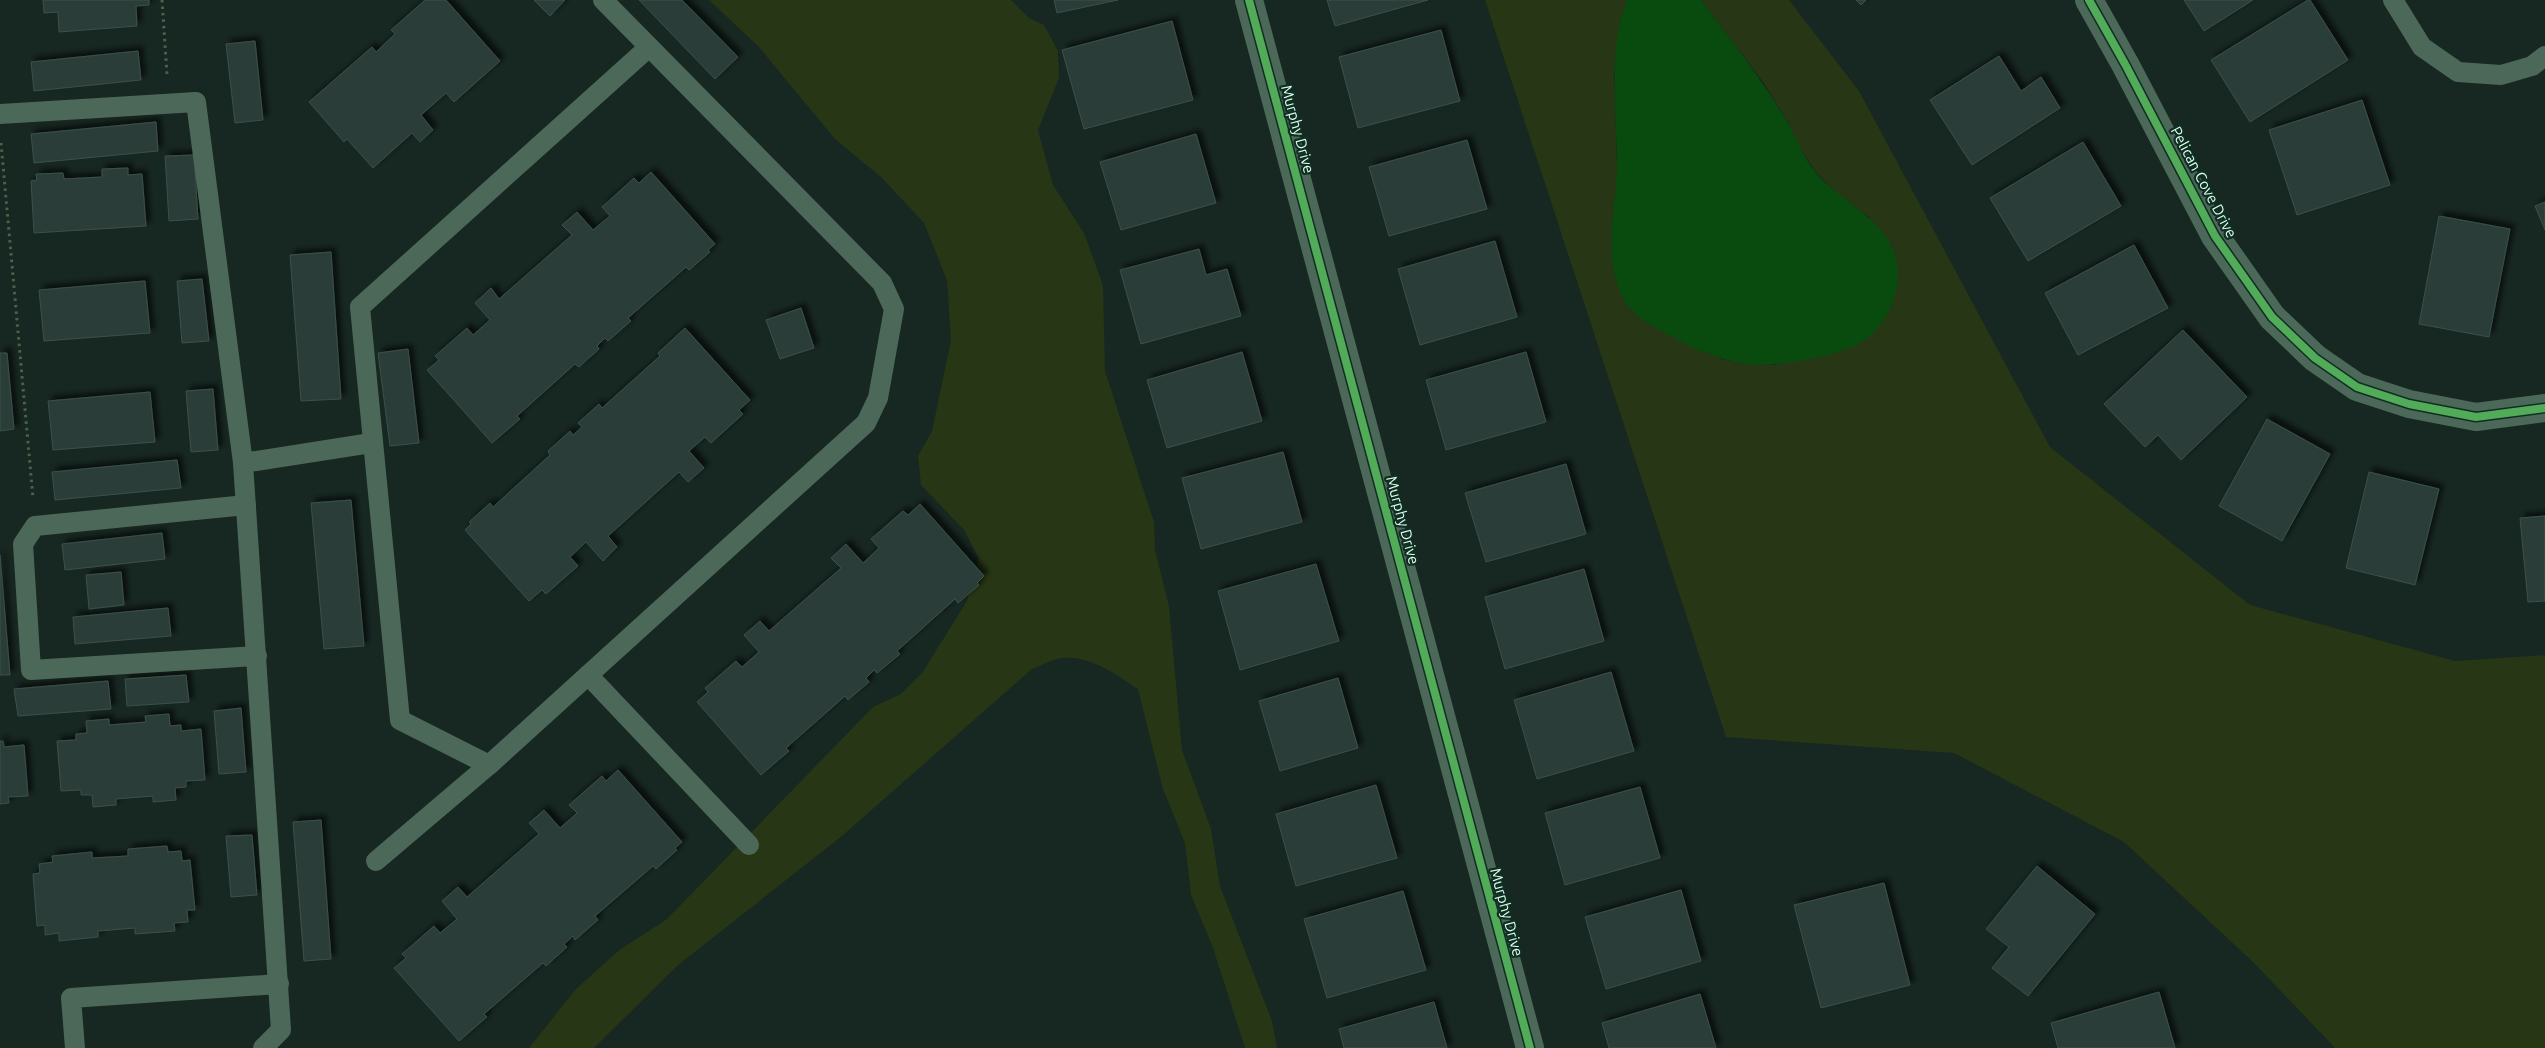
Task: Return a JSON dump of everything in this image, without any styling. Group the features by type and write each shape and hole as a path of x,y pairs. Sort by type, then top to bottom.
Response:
{"street":[{"name":"Murphy Drive","path":"1249,0 1530,1048"},
{"name":"Pelican Cove Drive","path":"2089,0 2130,72 2215,236 2272,317 2315,358 2357,388 2409,404 2476,417 2545,408"}],"lane":[{"path":"376,862 489,765 866,423 878,398 894,309 882,283 648,48 603,0"},
{"path":"2393,0 2422,47 2458,72 2501,75 2532,66 2545,56"},
{"path":"489,765 400,720 371,442 360,307 648,48"},
{"path":"0,114 196,102 242,463 257,656 281,1030 263,1048"},
{"path":"242,463 371,442"},
{"path":"246,504 35,526 23,544 31,670 257,656"},
{"path":"588,675 750,845"},
{"path":"75,1048 71,998 279,984"}],"path":[{"path":"162,0 170,103"},
{"path":"1,142 35,526"}],"shaded area":[{"path":"709,0 1011,0 1029,18 1044,25 1058,51 1059,78 1038,130 1053,185 1084,233 1103,285 1105,371 1154,522 1155,550 1169,606 1182,750 1211,829 1220,886 1272,1021 1277,1048 1245,1048 1213,948 1191,895 1185,843 1163,789 1138,689 1102,667 1082,659 1062,658 1032,669 842,836 677,966 594,1048 529,1048 575,990 618,951 667,919 873,707 901,694 922,673 967,601 979,559 965,531 921,485 918,456 932,431 951,340 947,280 924,223 882,178 835,139 758,46"},
{"path":"1485,0 1628,0 1619,34 1614,73 1617,163 1721,359 1749,364 1777,365 1870,218 1834,191 1815,171 1763,82 1701,0 1789,0 1859,91 2050,447 2250,605 2455,661 2545,655 2545,1048 2335,1048 2253,962 2124,842 1954,753 1726,737"},
{"path":"1628,0 1701,0 1743,55 1787,120 1806,159 1816,173 1864,214 1885,235 1897,263 1896,293 1889,312 1871,335 1847,349 1812,359 1776,364 1748,364 1717,357 1688,345 1646,322 1628,305 1619,290 1614,274 1612,224 1617,173 1615,55 1622,16"}],"building":[{"path":"43,0 149,0 149,5 136,6 137,26 59,32 58,12 44,13"},
{"path":"425,0 446,0 500,61 454,102 446,93 421,115 433,130 420,142 412,133 373,168 347,139 344,142 309,102 372,47 376,52 395,34 391,30"},
{"path":"534,0 565,0 550,16"},
{"path":"639,0 682,0 738,57 715,79"},
{"path":"1054,0 1118,0 1057,13"},
{"path":"1327,0 1428,0 1335,26"},
{"path":"1856,0 1866,0 1861,5"},
{"path":"2184,0 2253,0 2204,31"},
{"path":"2310,0 2348,60 2250,122 2211,60"},
{"path":"1172,21 1193,100 1084,129 1062,50"},
{"path":"1441,30 1460,101 1358,128 1339,57"},
{"path":"255,41 263,120 235,123 226,44"},
{"path":"138,51 141,80 34,91 31,62"},
{"path":"1999,56 2021,91 2041,77 2060,108 1972,165 1930,100"},
{"path":"2362,100 2390,185 2297,215 2269,130"},
{"path":"156,122 158,151 34,163 31,134"},
{"path":"1196,134 1216,203 1121,230 1100,162"},
{"path":"1467,140 1487,209 1389,236 1369,167"},
{"path":"2083,142 2121,206 2028,261 1990,198"},
{"path":"194,155 198,219 169,221 165,156"},
{"path":"128,168 128,175 142,174 146,226 34,233 31,181 37,180 36,174 63,173 64,179 102,177 102,169"},
{"path":"651,172 715,244 708,250 710,252 689,270 686,267 628,318 631,321 608,341 605,338 597,346 599,349 579,367 575,364 517,416 520,419 492,443 427,370 439,360 435,356 467,328 473,335 490,320 475,303 491,288 499,299 572,235 562,225 577,212 593,230 610,216 602,207 634,178 639,183"},
{"path":"2545,202 2545,230 2535,206"},
{"path":"2439,216 2510,229 2489,337 2419,324"},
{"path":"1495,241 1517,317 1420,345 1398,269"},
{"path":"2134,245 2168,308 2078,355 2045,293"},
{"path":"1199,249 1206,275 1227,269 1241,316 1141,344 1120,270"},
{"path":"331,252 341,399 301,401 290,255"},
{"path":"202,279 209,341 182,343 177,281"},
{"path":"145,281 150,333 44,341 39,290"},
{"path":"801,308 814,348 780,359 766,320"},
{"path":"685,328 750,400 739,410 743,414 711,443 705,437 689,451 704,468 688,482 679,472 608,536 617,547 603,561 586,542 570,557 578,566 546,594 542,590 529,601 465,530 471,524 469,522 490,503 493,507 550,455 548,451 570,431 573,435 582,427 578,423 599,404 602,408 660,356 658,353"},
{"path":"2183,330 2247,397 2181,460 2158,435 2145,447 2104,404"},
{"path":"408,349 419,443 390,446 378,353"},
{"path":"1242,352 1262,421 1167,448 1147,380"},
{"path":"1526,352 1546,422 1446,450 1426,380"},
{"path":"0,353 7,353 14,429 0,431"},
{"path":"213,389 218,450 191,452 186,391"},
{"path":"150,392 155,442 53,450 48,401"},
{"path":"2267,419 2330,454 2282,541 2219,506"},
{"path":"1283,452 1302,522 1201,549 1182,478"},
{"path":"177,460 181,488 55,500 52,472"},
{"path":"1566,464 1586,534 1486,562 1465,493"},
{"path":"2369,472 2439,489 2415,585 2346,568"},
{"path":"351,500 364,646 324,649 311,503"},
{"path":"920,504 984,576 977,583 979,585 958,603 955,599 897,651 900,654 877,673 874,670 866,678 869,682 848,700 845,696 786,748 789,751 761,775 697,702 708,692 705,688 736,661 742,667 759,652 744,635 760,621 769,631 841,568 831,558 846,544 863,563 879,548 871,539 903,511 908,515"},
{"path":"2545,516 2545,601 2528,602 2520,518"},
{"path":"162,533 165,559 65,570 62,544"},
{"path":"0,555 10,675 0,675"},
{"path":"1316,564 1339,641 1240,670 1218,591"},
{"path":"1584,569 1604,641 1505,669 1485,597"},
{"path":"121,572 124,605 89,609 86,575"},
{"path":"168,608 171,636 75,644 73,617"},
{"path":"1611,672 1634,751 1537,779 1514,700"},
{"path":"186,675 189,702 127,706 125,679"},
{"path":"1338,678 1358,748 1280,771 1259,701"},
{"path":"108,681 111,709 18,716 14,689"},
{"path":"241,708 246,772 219,774 214,711"},
{"path":"169,714 170,726 181,725 181,731 201,729 205,780 186,781 186,787 175,788 176,800 153,802 153,796 116,799 116,805 93,807 92,795 81,795 81,790 61,791 57,741 76,740 76,734 87,733 86,721 109,719 109,725 146,722 145,716"},
{"path":"0,741 3,741 4,747 24,745 28,796 8,797 9,803 0,804"},
{"path":"618,770 682,842 675,848 677,850 656,869 653,866 595,916 598,920 575,940 573,936 564,944 567,947 546,966 543,963 484,1014 487,1017 459,1041 394,968 406,958 402,954 434,926 440,933 457,919 442,901 458,887 467,897 539,834 529,823 544,810 560,828 577,813 569,805 602,776 606,781"},
{"path":"1376,785 1397,858 1296,886 1276,814"},
{"path":"1640,787 1660,858 1565,885 1545,813"},
{"path":"321,820 331,959 304,961 293,822"},
{"path":"252,835 257,895 231,897 226,836"},
{"path":"167,846 168,852 181,851 182,861 190,860 195,910 187,910 188,922 174,923 175,931 135,934 135,928 98,931 98,937 59,941 59,933 45,935 45,925 37,926 33,874 40,873 39,864 53,862 52,856 92,852 92,858 128,856 128,849"},
{"path":"2037,866 2095,914 2028,996 1992,968 2009,947 1986,929"},
{"path":"1884,883 1910,985 1821,1008 1794,905"},
{"path":"1681,890 1701,961 1606,989 1585,917"},
{"path":"1403,891 1426,970 1327,998 1304,919"},
{"path":"2159,992 2175,1048 2058,1048 2051,1023"},
{"path":"1700,994 1716,1048 1609,1048 1602,1023"},
{"path":"1434,1002 1447,1048 1344,1048 1339,1029"}],"cycle path":[{"path":"1249,0 1530,1048"},
{"path":"2089,0 2125,64 2215,236 2272,317 2315,358 2357,387 2409,404 2476,417 2545,408"}]}
